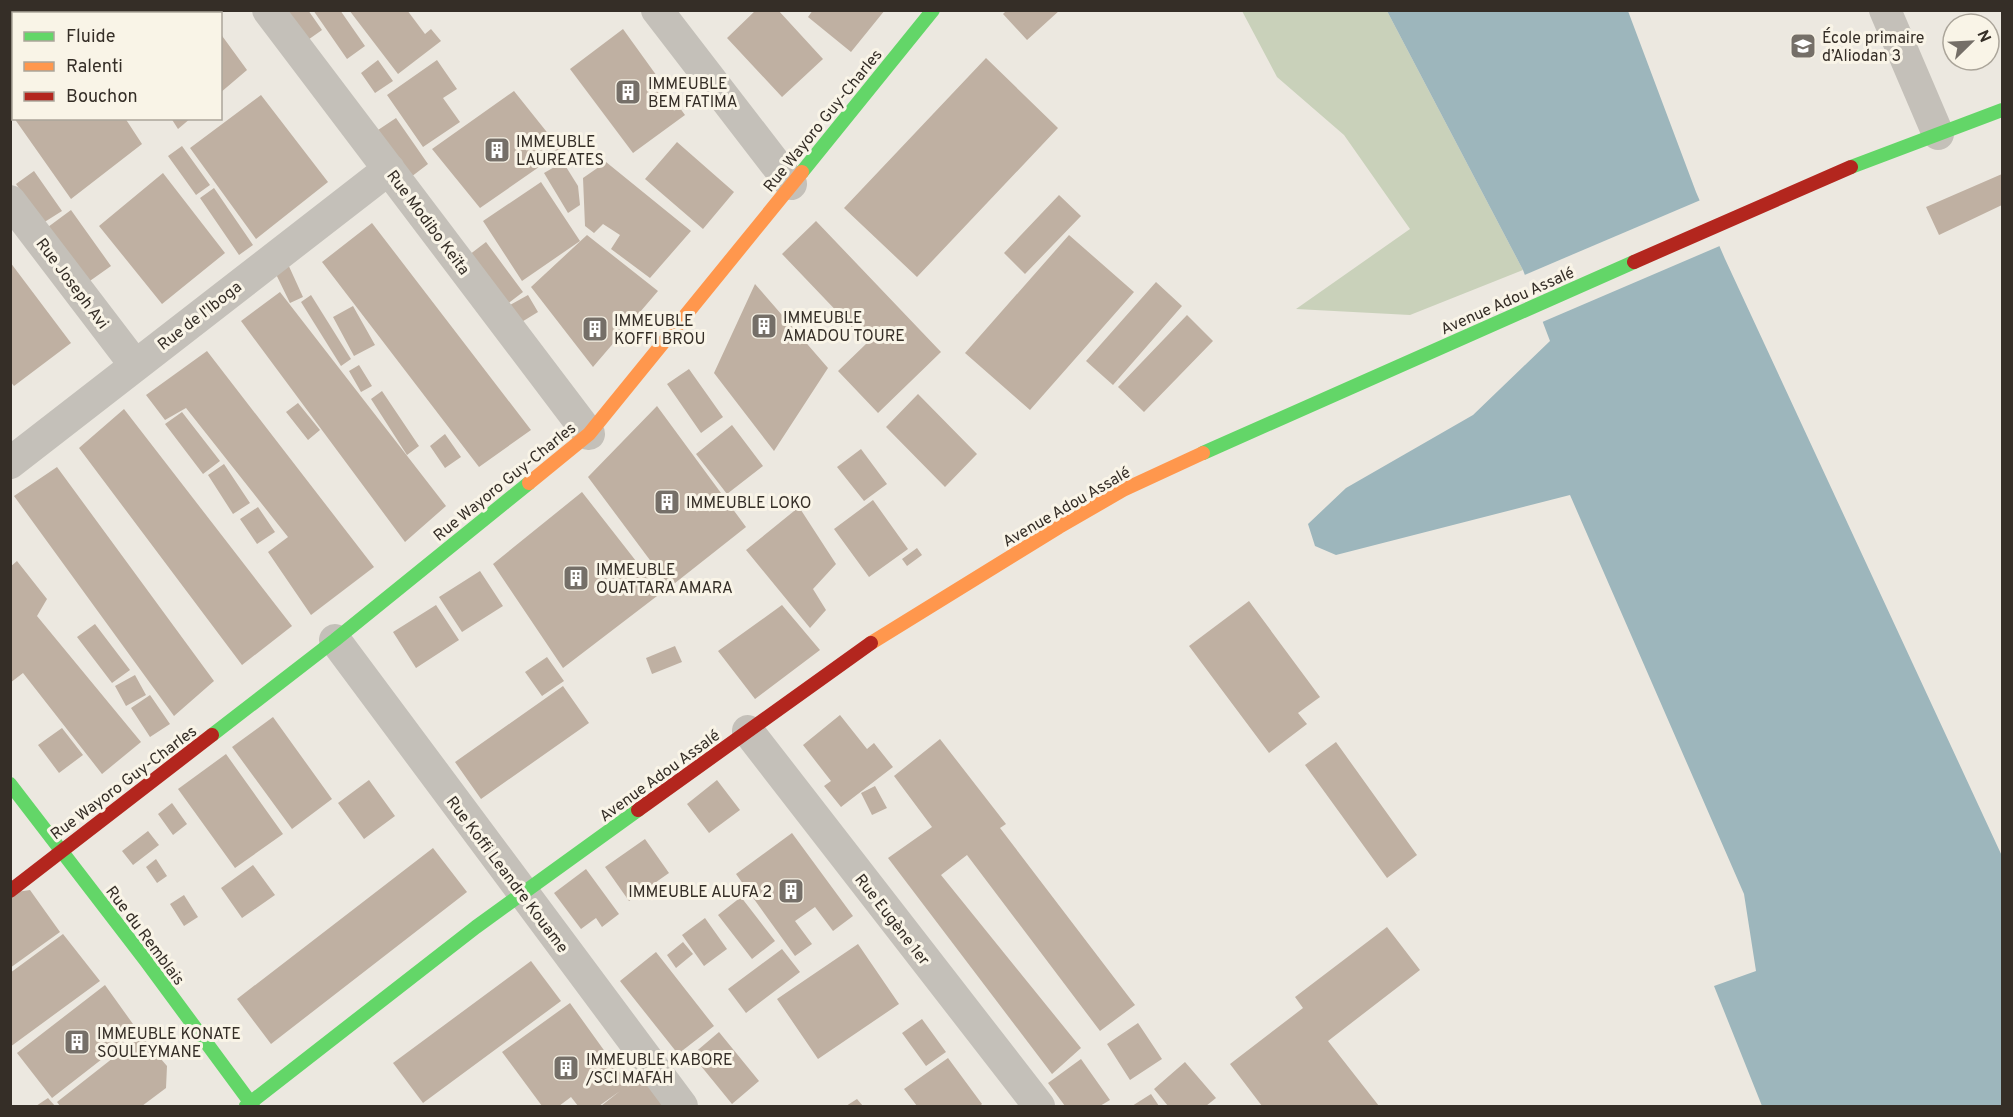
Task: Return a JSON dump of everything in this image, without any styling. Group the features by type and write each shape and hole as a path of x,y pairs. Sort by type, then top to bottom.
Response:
{"street":[{"name":"Rue Modibo Keïta","path":"268,10 589,434"},
{"path":"657,10 791,184"},
{"name":"Rue Wayoro Guy-Charles","path":"10,891 335,640 589,434 933,10"},
{"path":"1885,10 1938,134"},
{"name":"Avenue Adou Assalé","path":"250,1105 476,927 859,650 1123,490 1272,421 1856,165 2002,110"},
{"name":"Rue de l'Iboga","path":"10,463 389,169"},
{"name":"Rue Joseph Avi","path":"10,201 135,365"},
{"name":"Rue Koffi Leandre Kouame","path":"335,640 682,1107"},
{"name":"Rue Eugène 1er","path":"748,730 1039,1107"},
{"name":"Rue du Remblais","path":"10,784 146,961 250,1105"}],"green space":[{"path":"1242,11 1387,11 1523,270 1410,315 1296,309 1410,229 1344,135 1277,77"}],"water":[{"path":"1387,11 1628,11 1696,192 1725,259 2002,856 2002,1106 1762,1106 1714,986 1756,971 1744,894 1570,495 1336,555 1315,546 1308,524 1346,488 1473,415 1550,341 1523,270"}],"pier":[{"path":"1703,199 1722,245 1540,323 1522,276"}],"building":[{"path":"10,10 51,10 52,12 12,12 12,75 10,76"},
{"path":"131,10 204,10 205,12 130,12"},
{"path":"284,10 308,10 322,30 305,42"},
{"path":"313,10 340,10 365,46 347,59"},
{"path":"349,10 407,10 425,34 431,29 441,41 398,74"},
{"path":"756,10 778,10 823,59 782,97 727,38"},
{"path":"813,10 885,10 851,52 808,17"},
{"path":"1007,10 1060,10 1027,40 1003,14"},
{"name":"IMMEUBLE BEM FATIMA","path":"623,29 685,115 633,153 570,69"},
{"path":"222,36 247,70 222,91"},
{"path":"986,58 1058,128 917,277 844,208"},
{"path":"378,60 393,81 375,93 361,73"},
{"path":"437,60 457,89 443,98 460,122 423,147 387,95"},
{"name":"IMMEUBLE LAUREATES","path":"514,91 562,151 480,208 432,149"},
{"path":"261,95 328,182 256,239 190,148"},
{"path":"396,118 428,164 411,177 378,130"},
{"path":"15,120 126,120 142,144 71,199"},
{"path":"172,120 189,120 178,129"},
{"path":"677,142 734,192 703,229 645,179"},
{"path":"182,146 210,185 196,195 168,156"},
{"path":"563,162 578,186 580,205 568,213 544,173"},
{"path":"606,162 691,231 650,278 611,249 620,235 603,224 594,233 585,226 583,178"},
{"path":"34,171 62,211 43,223 16,184"},
{"path":"163,173 225,253 162,304 99,226"},
{"path":"2002,174 2002,205 1939,235 1926,207"},
{"path":"541,182 580,241 522,281 483,221"},
{"path":"214,188 253,245 239,255 200,198"},
{"path":"1059,195 1081,216 1025,274 1004,253"},
{"path":"71,210 111,266 87,283 48,227"},
{"path":"816,221 941,352 878,413 838,371 867,343 782,254"},
{"path":"372,223 531,430 479,467 322,262"},
{"name":"IMMEUBLE KOFFI BROU","path":"587,235 658,291 593,367 531,287"},
{"path":"1069,235 1134,292 1030,410 965,353"},
{"path":"486,242 523,292 506,305 469,255"},
{"path":"10,262 71,343 14,386 10,381"},
{"path":"287,262 303,297 290,303 273,268"},
{"path":"1156,282 1182,306 1113,385 1086,361"},
{"name":"IMMEUBLE AMADOU TOURE","path":"755,284 828,368 774,451 714,373"},
{"path":"280,292 446,506 405,542 241,321"},
{"path":"311,295 351,359 341,366 301,302"},
{"path":"528,295 538,312 520,323 510,305"},
{"path":"353,306 375,345 354,356 333,317"},
{"path":"1187,315 1213,341 1144,412 1118,387"},
{"path":"207,351 374,567 311,615 268,552 288,537 186,408 165,420 146,395"},
{"path":"359,365 372,386 361,392 349,371"},
{"path":"689,369 723,417 701,433 667,384"},
{"path":"382,391 419,446 407,455 371,399"},
{"path":"918,394 977,454 945,487 886,427"},
{"path":"298,403 320,430 308,440 286,412"},
{"name":"IMMEUBLE LOKO","path":"657,406 746,527 670,587 588,477"},
{"path":"124,409 292,626 242,665 79,448"},
{"path":"182,412 220,461 203,474 165,424"},
{"path":"732,425 763,466 727,494 696,454"},
{"path":"445,434 461,457 445,468 430,446"},
{"path":"861,449 887,484 864,501 837,467"},
{"path":"224,464 250,503 233,514 208,475"},
{"path":"57,467 214,681 174,716 14,496"},
{"name":"IMMEUBLE OUATTARA AMARA","path":"582,492 661,593 563,668 493,564"},
{"path":"873,500 908,549 869,577 834,529"},
{"path":"258,507 275,532 257,544 240,519"},
{"path":"799,507 836,564 813,589 826,610 810,628 746,550"},
{"path":"917,548 922,555 907,566 902,559"},
{"path":"17,561 47,599 37,616 141,742 102,774 23,673 10,683 10,567"},
{"path":"480,571 503,606 462,632 439,597"},
{"path":"1249,601 1320,697 1298,713 1307,724 1269,753 1189,646"},
{"path":"436,605 459,640 416,668 393,632"},
{"path":"782,605 820,650 755,699 718,651"},
{"path":"95,624 130,670 112,683 77,637"},
{"path":"675,646 682,662 652,674 646,658"},
{"path":"547,657 564,681 542,696 525,672"},
{"path":"135,675 146,695 126,706 115,686"},
{"path":"563,686 589,723 481,799 455,762"},
{"path":"150,695 170,724 150,737 131,708"},
{"path":"840,715 867,749 874,743 893,767 841,807 824,786 831,781 803,745"},
{"path":"273,717 332,799 292,829 232,747"},
{"path":"62,728 83,755 59,773 38,745"},
{"path":"940,739 1006,824 1000,828 1135,1005 1100,1031 967,855 941,875 1081,1048 1052,1074 888,858 932,827 894,776"},
{"path":"1336,742 1417,855 1387,878 1305,765"},
{"path":"226,754 283,834 235,868 178,789"},
{"path":"369,780 395,816 364,839 338,803"},
{"path":"717,780 740,810 709,833 687,804"},
{"path":"875,786 887,808 872,815 861,793"},
{"path":"172,803 187,824 173,835 158,814"},
{"path":"148,831 159,845 133,865 122,851"},
{"name":"IMMEUBLE ALUFA 2","path":"792,833 853,916 833,931 815,907 795,921 812,944 795,956 736,874"},
{"path":"645,839 669,873 629,901 605,867"},
{"path":"433,848 467,892 271,1044 237,999"},
{"path":"156,859 167,876 157,883 146,867"},
{"path":"253,865 275,895 242,918 221,888"},
{"path":"586,869 619,914 602,927 596,918 581,929 554,893"},
{"path":"30,890 60,932 10,968 10,893"},
{"path":"184,895 198,917 184,926 170,904"},
{"path":"741,897 775,941 752,959 718,915"},
{"path":"705,918 727,949 704,966 682,935"},
{"path":"1387,927 1420,970 1328,1041 1379,1106 1262,1106 1230,1064 1303,1008 1295,997"},
{"path":"63,934 100,981 10,1047 10,973"},
{"path":"683,942 693,954 676,968 667,955"},
{"path":"858,944 899,1004 818,1059 777,999"},
{"path":"782,949 800,972 746,1013 728,989"},
{"path":"656,952 714,1026 678,1054 620,981"},
{"path":"531,961 561,1001 423,1103 393,1063"},
{"name":"IMMEUBLE KONATE SOULEYMANE","path":"105,985 138,1031 52,1098 17,1053"},
{"name":"IMMEUBLE KABORE /SCI MAFAH","path":"570,1003 629,1085 646,1071 672,1106 601,1106 620,1091 599,1106 578,1106 571,1097 559,1106 542,1106 502,1052"},
{"path":"922,1019 946,1052 926,1066 902,1033"},
{"path":"1138,1023 1162,1059 1130,1080 1107,1044"},
{"path":"719,1032 759,1081 732,1104 692,1055"},
{"path":"141,1036 167,1066 166,1088 142,1106 60,1106 57,1102"},
{"path":"948,1058 982,1104 980,1106 917,1106 904,1089"},
{"path":"1081,1059 1110,1100 1100,1106 1065,1106 1048,1083"},
{"path":"1185,1062 1216,1098 1206,1106 1168,1106 1154,1089"},
{"path":"1151,1094 1159,1106 1132,1106"},
{"path":"48,1098 55,1106 36,1106"},
{"path":"857,1099 863,1106 846,1106"}],"traffic: fast":[{"path":"802,172 933,10"},
{"path":"1851,167 2002,110"},
{"path":"1203,453 1634,262"},
{"path":"212,735 335,640 529,483"},
{"path":"10,784 146,961 253,1106"},
{"path":"246,1106 476,927 638,810"}],"traffic: slow":[{"path":"529,483 589,434 802,172"},
{"path":"871,643 1123,490 1203,453"}],"traffic: jam":[{"path":"1634,262 1851,167"},
{"path":"638,810 871,643"},
{"path":"10,891 212,735"}],"place":[{"name":"École primaire d’Aliodan 3","path":"1803,46"},
{"name":"IMMEUBLE BEM FATIMA","path":"628,92"},
{"name":"IMMEUBLE LAUREATES","path":"497,150"},
{"name":"IMMEUBLE AMADOU TOURE","path":"764,326"},
{"name":"IMMEUBLE KOFFI BROU","path":"595,329"},
{"name":"IMMEUBLE LOKO","path":"667,502"},
{"name":"IMMEUBLE OUATTARA AMARA","path":"576,578"},
{"name":"IMMEUBLE ALUFA 2","path":"791,891"},
{"name":"IMMEUBLE KONATE SOULEYMANE","path":"77,1042"},
{"name":"IMMEUBLE KABORE /SCI MAFAH","path":"566,1068"}]}
